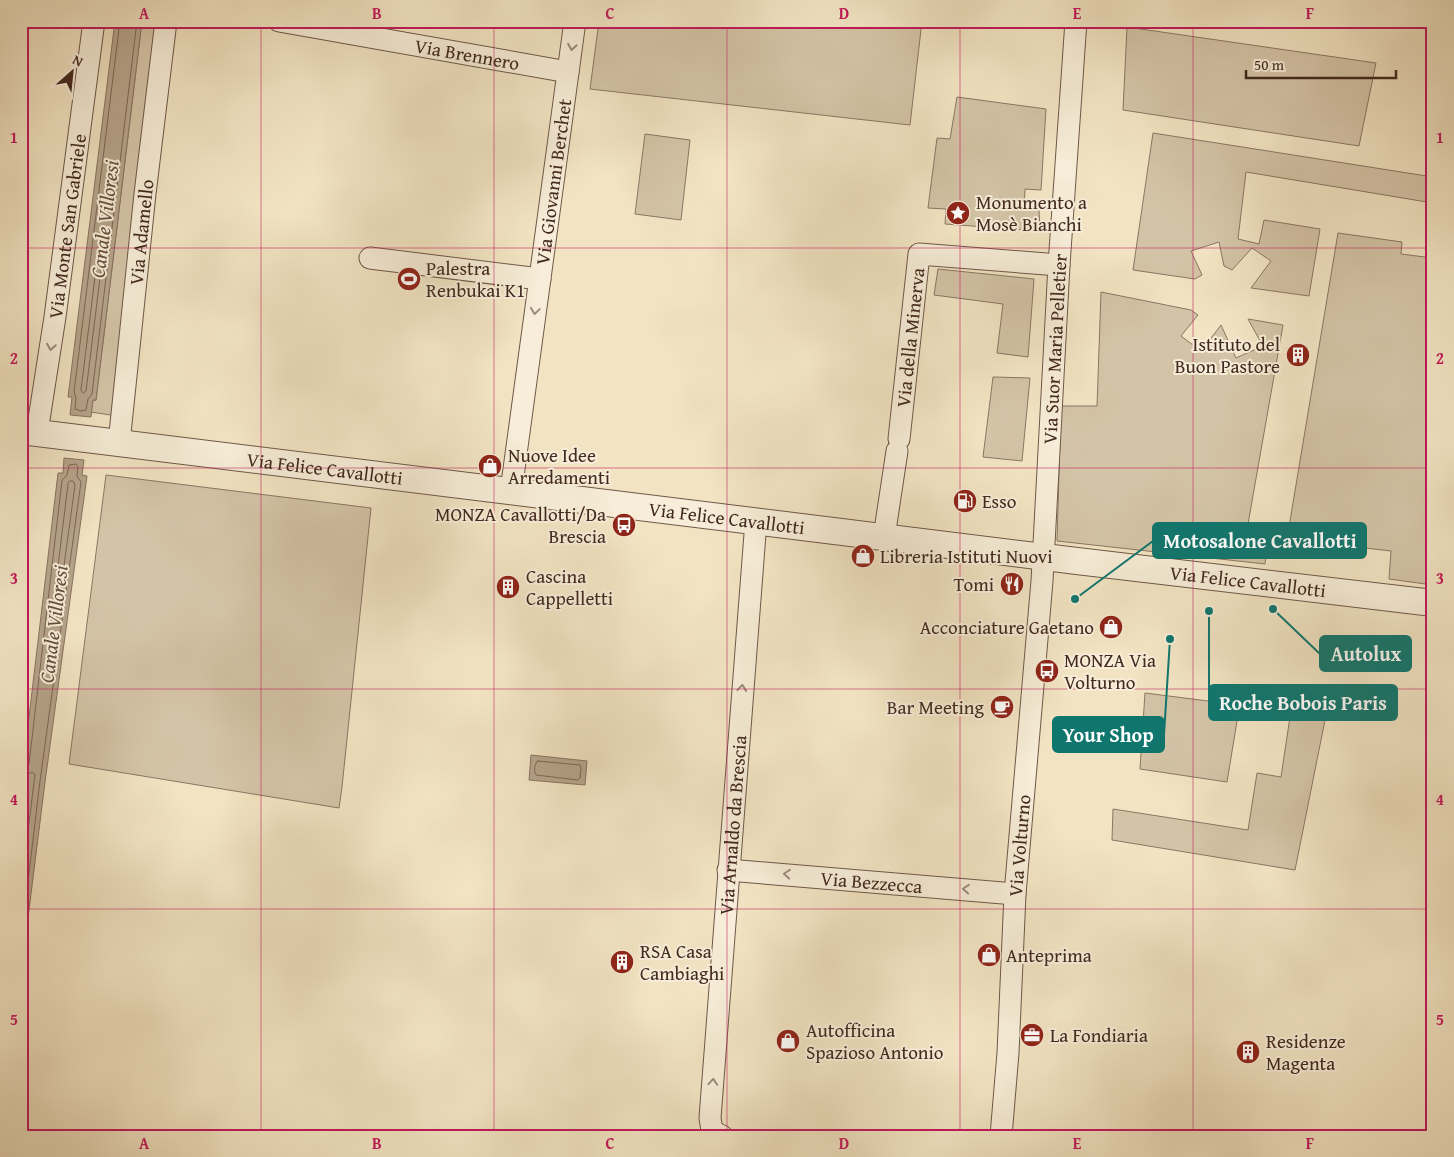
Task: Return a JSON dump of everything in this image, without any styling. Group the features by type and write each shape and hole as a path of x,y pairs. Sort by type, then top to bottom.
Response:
{"street":[{"name":"Via Monte San Gabriele","path":"29,432 55,317 94,21"},
{"name":"Via Adamello","path":"119,443 145,194 166,21"},
{"name":"Via Brennero","path":"279,21 568,72"},
{"name":"Via Giovanni Berchet","path":"511,491 575,21"},
{"name":"Via Suor Maria Pelletier","path":"1044,556 1059,265 1076,21"},
{"name":"Via della Minerva","path":"884,536 898,445 919,254 1059,265"},
{"path":"370,258 540,279"},
{"name":"Via Felice Cavallotti","path":"29,432 1433,603"},
{"name":"Via Arnaldo da Brescia","path":"717,1133 710,1118 756,521"},
{"name":"Via Volturno","path":"1001,1136 1008,1053 1015,894 1044,556"},
{"name":"Via Bezzecca","path":"728,870 1015,894"}],"shaded area":[{"path":"142,21 159,21 117,416 91,412 93,400 96,400"},
{"path":"599,21 922,21 910,125 590,89"},
{"path":"1127,27 1376,63 1359,146 1123,110"},
{"path":"957,97 1046,109 1041,190 1025,189 1024,208 1039,210 1040,231 945,224 946,209 928,208 937,138 950,139"},
{"path":"1153,133 1433,177 1433,203 1246,172 1238,239 1259,244 1264,220 1320,229 1309,296 1251,288 1271,261 1252,248 1232,270 1224,266 1219,242 1191,251 1202,275 1195,279 1133,270"},
{"path":"645,134 690,140 681,220 635,214"},
{"path":"1338,233 1402,242 1401,254 1433,258 1433,585 1389,579 1391,551 1287,539"},
{"path":"938,269 1034,279 1028,357 997,353 1003,304 934,295"},
{"path":"1101,292 1191,310 1198,315 1181,336 1201,351 1221,325 1236,358 1263,346 1248,319 1283,325 1248,524 1269,529 1265,564 1057,541 1061,406 1097,406"},
{"path":"993,377 1030,378 1022,461 983,457"},
{"path":"106,475 371,508 339,808 69,764"},
{"path":"1231,685 1329,700 1295,870 1112,840 1113,809 1248,830 1257,773 1281,777 1290,717 1239,709 1227,782 1140,769 1145,693 1224,703"}],"water":[{"name":"Canale Villoresi","path":"115,21 142,21 96,400 93,400 91,417 70,415 72,397 68,397"},
{"name":"Canale Villoresi","path":"64,458 84,460 82,475 87,476 21,974 21,784 58,473 63,473"},
{"path":"531,755 587,761 585,785 529,780"}],"place":[{"name":"Monumento a Mosè Bianchi","path":"958,213"},
{"name":"Palestra Renbukai K1","path":"409,279"},
{"name":"Istituto del Buon Pastore","path":"1298,355"},
{"name":"Nuove Idee Arredamenti","path":"490,466"},
{"name":"Esso","path":"965,501"},
{"name":"MONZA Cavallotti/Da Brescia","path":"624,525"},
{"name":"Libreria Istituti Nuovi","path":"863,556"},
{"name":"Tomi","path":"1012,584"},
{"name":"Cascina Cappelletti","path":"508,587"},
{"name":"Motosalone Cavallotti","path":"1075,599"},
{"name":"Autolux","path":"1273,609"},
{"name":"Roche Bobois Paris","path":"1209,611"},
{"name":"Acconciature Gaetano","path":"1111,627"},
{"name":"Your Shop","path":"1170,639"},
{"name":"MONZA Via Volturno","path":"1047,671"},
{"name":"Bar Meeting","path":"1002,707"},
{"name":"Anteprima","path":"989,955"},
{"name":"RSA Casa Cambiaghi","path":"622,962"},
{"name":"La Fondiaria","path":"1032,1035"},
{"name":"Autofficina Spazioso Antonio","path":"788,1041"},
{"name":"Residenze Magenta","path":"1248,1052"}]}
